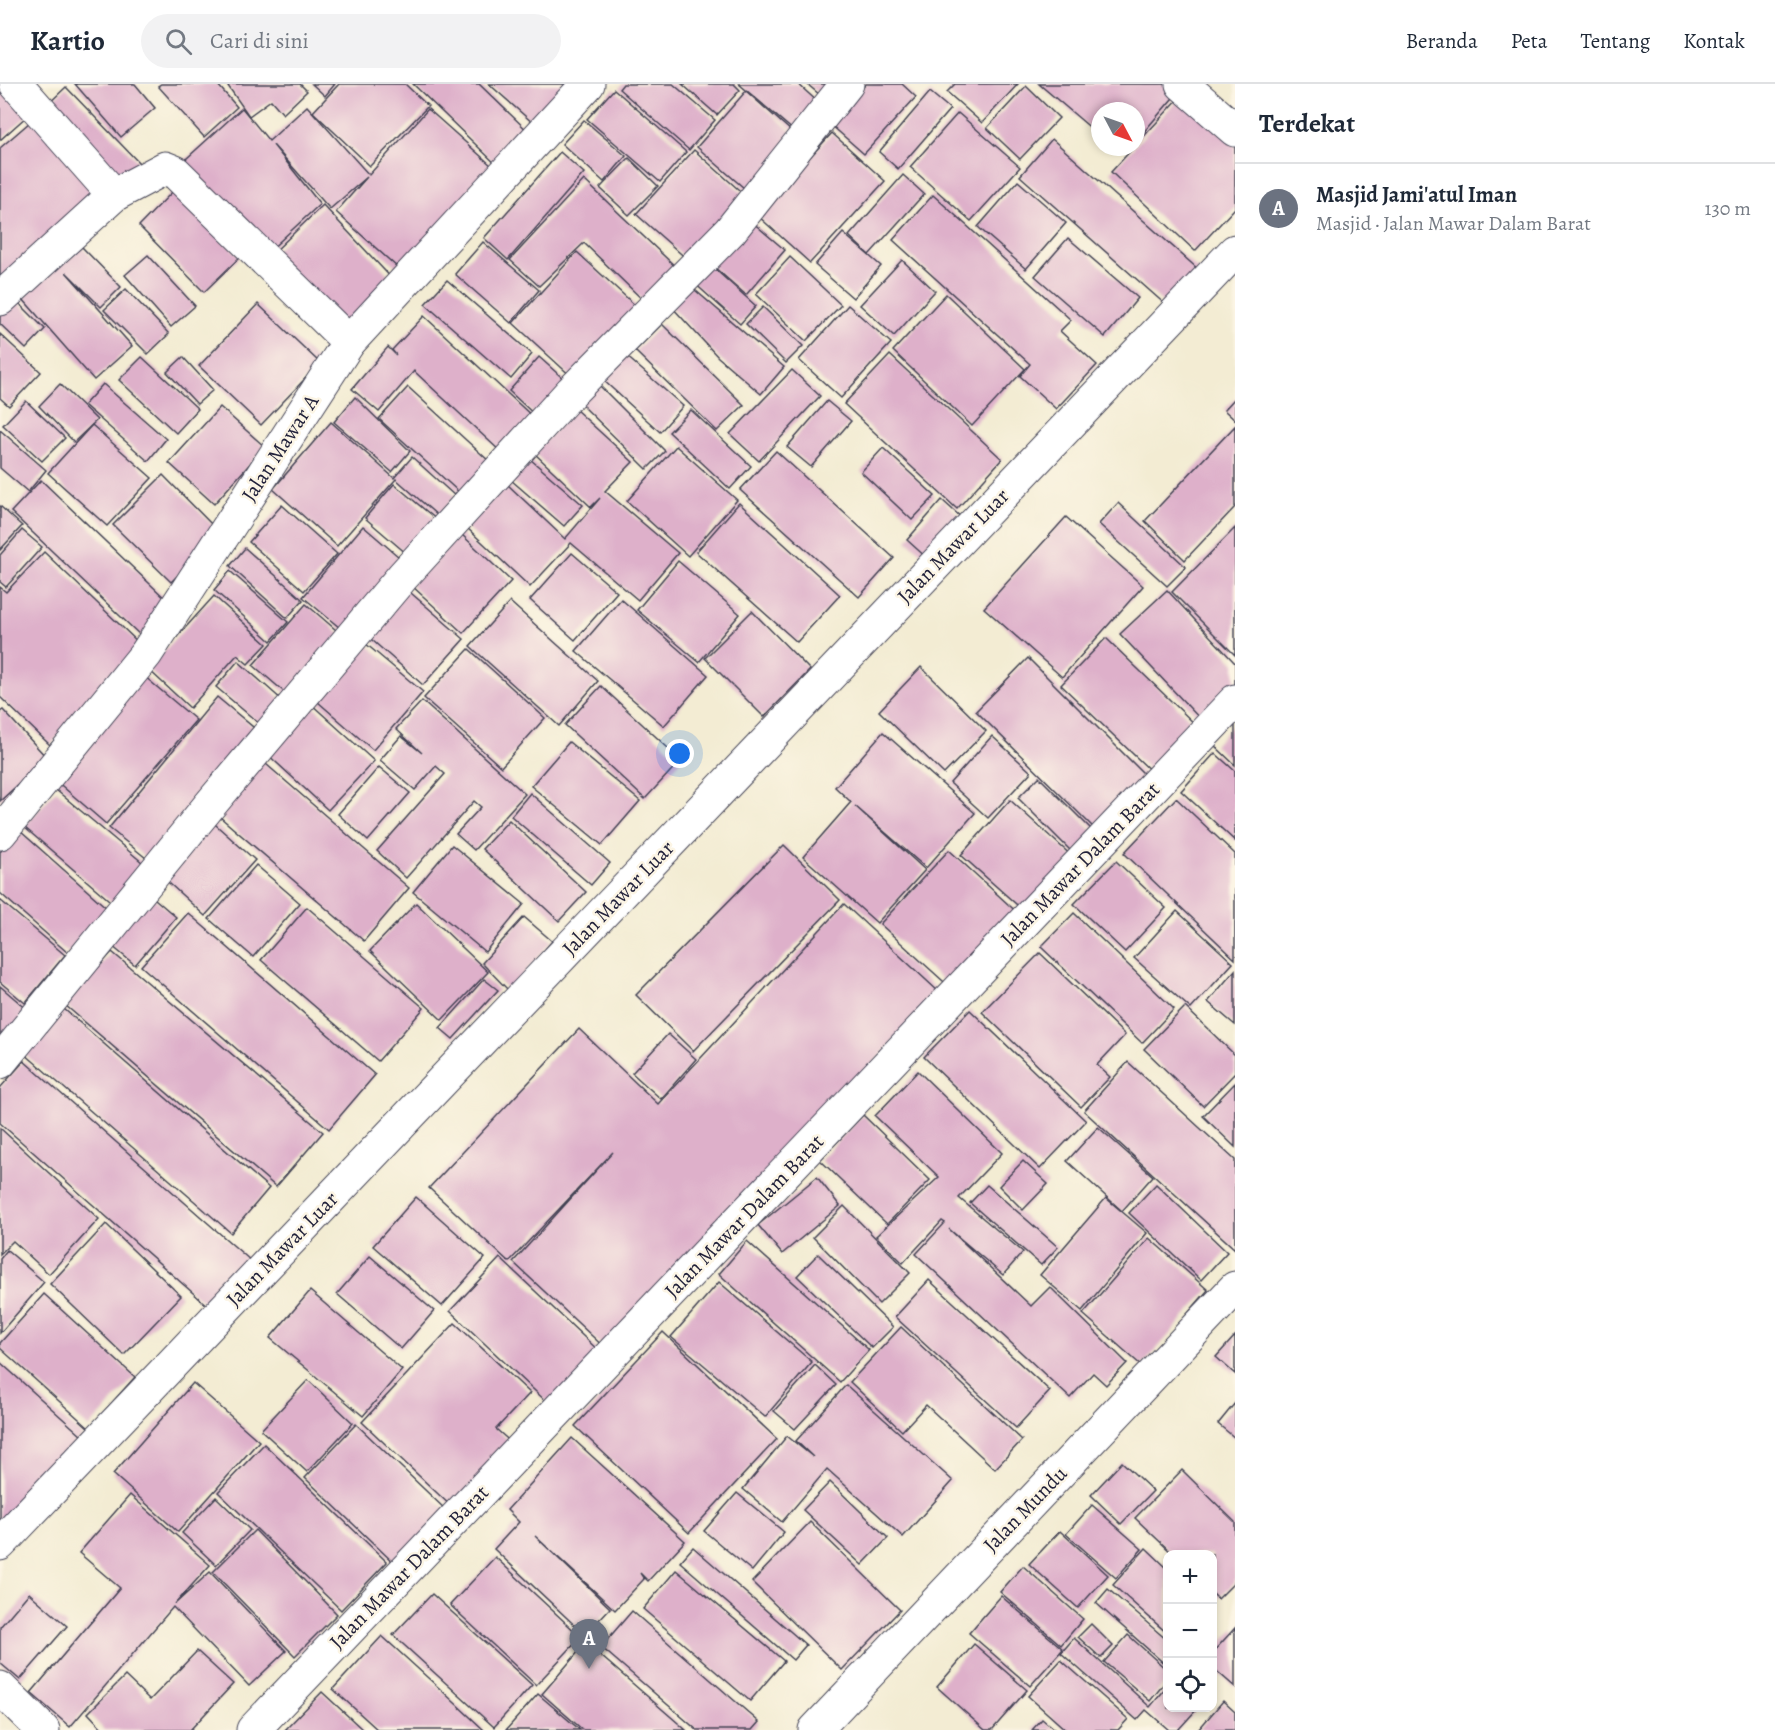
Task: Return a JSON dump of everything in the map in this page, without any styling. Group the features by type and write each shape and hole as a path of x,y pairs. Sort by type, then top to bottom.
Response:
{"street":[{"path":"16,84 114,195"},
{"name":"Jalan Mawar A","path":"0,833 146,654 349,342 588,84"},
{"path":"0,1062 216,797 403,576 572,391 730,231 847,84"},
{"path":"1182,84 1235,130"},
{"path":"0,299 114,195 165,168 175,172 349,342"},
{"name":"Jalan Mawar Luar","path":"0,1544 1235,251"},
{"name":"Jalan Mawar Dalam Barat","path":"253,1730 1235,701"},
{"name":"Jalan Mundu","path":"815,1730 1235,1288"},
{"path":"0,1688 43,1730"}],"building":[{"path":"75,84 135,84 155,108 121,137"},
{"path":"161,84 217,84 237,107 204,137 158,86"},
{"path":"231,84 300,84 307,91 283,114 271,100 249,116 228,86"},
{"path":"312,84 335,84 325,96"},
{"path":"339,84 405,84 428,106 370,166 313,112"},
{"path":"413,84 479,84 534,137 503,171"},
{"path":"489,84 583,84 542,131"},
{"path":"623,84 673,84 715,120 689,150 619,89"},
{"path":"682,84 734,84 740,90 717,115"},
{"path":"739,84 798,84 819,103 794,131"},
{"path":"807,84 840,84 826,100"},
{"path":"866,84 902,84 916,97 864,154 830,124"},
{"path":"955,84 1018,84 982,123 947,92"},
{"path":"1039,84 1168,84 1178,92 1145,130 1145,102 1091,102 1091,128"},
{"path":"1026,86 1059,118 1020,159 987,128"},
{"path":"66,87 141,165 117,188 43,109"},
{"path":"614,89 686,152 660,182 587,119"},
{"path":"5,90 27,116 0,140 0,95"},
{"path":"746,91 801,140 752,195 697,147"},
{"path":"930,92 950,109 898,169 879,152"},
{"path":"1181,96 1235,145 1235,208 1195,251 1111,172 1126,156 1145,156 1145,135"},
{"path":"307,106 369,175 428,109 501,174 408,277 336,212 367,177 330,209 273,145 320,204 266,254 175,169 242,108 269,141"},
{"path":"958,113 1020,167 971,221 910,167"},
{"path":"37,116 102,190 0,280 0,148"},
{"path":"584,120 626,156 604,182 562,144"},
{"path":"832,133 885,181 810,263 757,215"},
{"path":"1052,139 1199,270 1167,306 1020,176"},
{"path":"694,150 747,197 689,261 636,214"},
{"path":"560,152 584,173 508,260 484,238"},
{"path":"629,158 658,186 629,215 600,188"},
{"path":"903,175 924,194 869,255 849,236"},
{"path":"584,180 681,272 648,305 584,243 539,286 510,260"},
{"path":"1018,181 1066,223 1026,269 978,227"},
{"path":"174,190 240,257 204,292 139,226"},
{"path":"933,195 1071,320 1060,331 1097,365 1056,409 1020,376 1030,364 893,240"},
{"path":"323,205 399,286 346,336 271,255"},
{"path":"745,216 785,250 746,295 706,260"},
{"path":"843,233 881,266 853,298 815,265"},
{"path":"1068,238 1138,298 1105,337 1035,276"},
{"path":"483,242 539,290 511,323 455,274"},
{"path":"82,247 121,287 101,307 66,272 132,346 94,380 22,298"},
{"path":"577,252 639,309 574,379 513,323"},
{"path":"148,255 195,306 171,327 125,275"},
{"path":"790,257 841,305 806,341 756,294"},
{"path":"902,260 935,291 894,336 860,305"},
{"path":"708,263 756,306 740,324 692,281"},
{"path":"447,280 532,354 511,379 425,304"},
{"path":"688,284 784,367 761,394 718,357 671,306"},
{"path":"126,289 169,334 148,354 104,310"},
{"path":"946,294 1025,369 972,426 893,351"},
{"path":"11,295 45,329 26,349 0,324 0,306"},
{"path":"258,304 320,363 261,425 199,366"},
{"path":"848,305 891,343 841,398 799,360"},
{"path":"763,307 803,346 786,363 746,324"},
{"path":"424,316 534,418 501,452 414,371 379,412 352,389 388,347 396,355 392,350"},
{"path":"662,324 744,405 717,431 635,351"},
{"path":"0,334 41,372 9,406 0,398"},
{"path":"624,354 683,406 660,432 602,379"},
{"path":"890,355 1002,459 957,509 844,404"},
{"path":"142,357 198,409 176,433 119,380"},
{"path":"183,357 213,390 197,404 167,372"},
{"path":"539,357 567,382 536,416 509,391"},
{"path":"792,370 820,396 759,461 730,434"},
{"path":"597,383 665,451 647,469 579,402"},
{"path":"60,384 97,420 74,442 39,406"},
{"path":"103,384 166,439 148,461 84,405"},
{"path":"408,387 490,462 461,494 379,419"},
{"path":"355,397 410,451 392,472 334,422"},
{"path":"1235,398 1235,420 1224,410"},
{"path":"26,401 65,438 42,461 3,425"},
{"path":"827,401 851,421 811,467 787,447"},
{"path":"220,407 265,447 214,504 169,463"},
{"path":"575,409 633,462 605,491 678,553 638,600 571,543 530,587 466,527 507,484 565,539 600,498 591,507 534,453"},
{"path":"691,410 751,466 730,489 669,432"},
{"path":"331,422 394,478 412,457 455,496 438,516 396,479 337,546 273,489"},
{"path":"92,425 152,478 107,526 48,473"},
{"path":"1235,426 1235,507 1185,560 1145,521"},
{"path":"0,430 46,470 28,492 0,468"},
{"path":"676,446 737,500 688,556 627,501"},
{"path":"883,448 935,496 912,520 861,472"},
{"path":"776,451 894,558 859,597 740,490"},
{"path":"530,459 583,505 564,526 511,480"},
{"path":"163,475 220,533 171,582 113,525"},
{"path":"41,480 171,604 141,636 11,512"},
{"path":"394,484 437,520 407,554 365,518"},
{"path":"942,500 963,519 928,559 907,540"},
{"path":"739,503 840,595 797,642 696,552"},
{"path":"1118,503 1186,567 1167,586 1099,524"},
{"path":"282,505 337,554 304,591 249,542"},
{"path":"0,506 22,526 0,550"},
{"path":"1066,517 1143,586 1062,677 984,608"},
{"path":"363,526 406,563 346,633 303,597"},
{"path":"1235,528 1235,655 1172,592"},
{"path":"22,530 42,547 6,587 0,582 0,555"},
{"path":"460,533 511,581 463,633 411,585"},
{"path":"245,548 303,600 287,618 230,566"},
{"path":"44,552 144,648 50,745 0,697 0,587 6,592"},
{"path":"572,553 617,592 575,640 530,600"},
{"path":"678,561 740,614 699,662 637,610"},
{"path":"230,571 288,622 271,641 214,590"},
{"path":"404,587 464,639 423,685 364,633"},
{"path":"1167,590 1235,663 1235,694 1204,723 1120,634"},
{"path":"214,596 267,644 248,664 237,655 190,708 148,669"},
{"path":"621,599 708,675 664,726 576,651"},
{"path":"510,602 598,681 559,726 470,646"},
{"path":"306,604 343,636 290,697 253,665"},
{"path":"752,611 810,670 764,717 705,658"},
{"path":"359,638 423,692 373,750 310,695"},
{"path":"1106,638 1201,730 1157,777 1061,685"},
{"path":"469,649 545,718 501,767 424,698"},
{"path":"1028,658 1146,776 1094,828 976,711"},
{"path":"238,661 283,701 262,726 216,687"},
{"path":"921,667 986,731 944,774 879,711"},
{"path":"144,676 196,720 106,824 55,780"},
{"path":"601,686 681,760 645,799 565,725"},
{"path":"217,697 264,736 157,867 109,828"},
{"path":"422,701 525,794 474,850 456,834 481,807 474,801 406,878 377,851 445,774 436,766 415,790 380,760 401,736 422,753 396,729"},
{"path":"310,703 374,761 328,810 265,752"},
{"path":"3,710 47,758 0,801 0,712"},
{"path":"1235,723 1235,765 1214,745"},
{"path":"883,732 975,813 926,868 855,806 925,870 877,923 803,857 851,802 835,787"},
{"path":"992,736 1031,772 988,818 950,783"},
{"path":"569,742 640,801 602,845 531,786"},
{"path":"1215,753 1235,771 1235,841 1181,791"},
{"path":"259,758 409,888 364,941 213,811"},
{"path":"379,767 410,793 368,841 338,814"},
{"path":"1039,777 1095,833 1074,854 1018,798"},
{"path":"56,790 149,868 116,906 24,827"},
{"path":"530,793 610,863 591,885 511,816"},
{"path":"1176,798 1235,854 1235,959 1124,853"},
{"path":"1010,800 1074,858 1025,912 961,855"},
{"path":"207,817 255,860 205,916 158,873"},
{"path":"509,820 586,892 559,921 482,849"},
{"path":"20,831 108,909 68,953 0,893 0,852"},
{"path":"452,845 524,904 485,952 413,892"},
{"path":"784,845 840,900 693,1051 636,995"},
{"path":"949,850 1022,917 953,990 880,924"},
{"path":"1116,861 1166,908 1125,952 1074,904"},
{"path":"256,865 300,903 253,957 209,919"},
{"path":"148,893 176,917 135,965 106,941"},
{"path":"0,900 65,955 25,1003 0,982"},
{"path":"416,903 488,972 442,1020 370,951"},
{"path":"844,904 939,992 608,1351 513,1262 613,1152 509,1262 429,1188 579,1029 658,1104"},
{"path":"307,907 424,1008 378,1061 261,960"},
{"path":"1177,911 1233,963 1191,1009 1134,958"},
{"path":"188,913 375,1075 329,1129 141,966"},
{"path":"1074,913 1174,1009 1142,1043 1041,947"},
{"path":"524,917 552,941 509,991 482,963"},
{"path":"112,952 323,1132 276,1187 65,1005"},
{"path":"1040,953 1125,1035 1097,1065 1110,1077 1081,1107 982,1012"},
{"path":"1235,970 1235,1025 1208,1002"},
{"path":"484,979 498,990 453,1039 440,1028"},
{"path":"0,986 29,1011 0,1044"},
{"path":"1185,1007 1235,1055 1235,1073 1203,1106 1144,1049"},
{"path":"64,1009 269,1188 231,1233 25,1054"},
{"path":"970,1010 1086,1121 1040,1169 924,1057"},
{"path":"668,1034 696,1059 661,1099 632,1073"},
{"path":"24,1061 251,1261 209,1307 0,1123 0,1088"},
{"path":"1128,1062 1235,1160 1235,1249 1084,1111"},
{"path":"918,1071 1002,1153 959,1198 1023,1252 1003,1275 949,1229 1031,1306 1050,1287 1127,1363 1106,1385 1093,1373 1070,1398 916,1254 945,1223 942,1221 903,1263 876,1236 939,1177 875,1116"},
{"path":"1235,1083 1235,1147 1203,1116"},
{"path":"863,1115 930,1180 887,1224 820,1160"},
{"path":"1098,1127 1153,1176 1122,1211 1067,1161"},
{"path":"0,1128 99,1219 49,1274 13,1241 0,1254"},
{"path":"1023,1161 1048,1184 1023,1210 999,1186"},
{"path":"817,1177 840,1206 782,1254 758,1225"},
{"path":"1156,1184 1227,1252 1201,1280 1129,1213"},
{"path":"987,1185 1058,1247 1041,1265 970,1203"},
{"path":"416,1197 485,1258 442,1306 373,1246"},
{"path":"1106,1198 1147,1233 1082,1311 1040,1275"},
{"path":"844,1206 910,1273 879,1304 813,1237"},
{"path":"106,1224 181,1296 124,1355 50,1284"},
{"path":"1149,1238 1208,1290 1142,1366 1083,1314"},
{"path":"747,1241 869,1350 840,1382 719,1274"},
{"path":"7,1250 44,1282 0,1333 0,1259"},
{"path":"818,1254 893,1327 872,1348 797,1276"},
{"path":"370,1256 434,1311 401,1349 337,1294"},
{"path":"500,1258 601,1353 551,1406 450,1311"},
{"path":"929,1280 1050,1391 1016,1428 895,1317"},
{"path":"719,1282 812,1362 765,1417 671,1337"},
{"path":"310,1291 402,1370 363,1416 270,1338"},
{"path":"44,1294 135,1377 89,1428 0,1348 0,1343"},
{"path":"455,1323 530,1393 496,1429 514,1445 454,1509 362,1422"},
{"path":"901,1327 1022,1440 995,1469 926,1405 902,1431 850,1382"},
{"path":"663,1332 777,1439 689,1533 575,1426"},
{"path":"1235,1336 1235,1374 1216,1357"},
{"path":"0,1362 82,1436 0,1527"},
{"path":"815,1365 836,1385 795,1429 774,1411"},
{"path":"308,1380 353,1423 307,1472 261,1430"},
{"path":"193,1383 259,1441 178,1532 113,1474"},
{"path":"846,1385 953,1481 903,1537 827,1469 782,1522 743,1489 787,1436 813,1457 796,1441"},
{"path":"1235,1403 1235,1438 1218,1424"},
{"path":"356,1424 447,1511 396,1565 305,1478"},
{"path":"572,1438 685,1541 648,1581 640,1573 644,1579 615,1610 535,1536 610,1608 585,1635 494,1549 519,1522 507,1510"},
{"path":"264,1444 387,1562 341,1610 218,1492"},
{"path":"1122,1462 1153,1491 1121,1524 1091,1495"},
{"path":"1182,1470 1235,1522 1235,1582 1218,1599 1217,1550 1169,1550 1135,1518"},
{"path":"830,1482 888,1538 862,1565 803,1510"},
{"path":"737,1493 784,1532 752,1571 704,1531"},
{"path":"130,1495 210,1565 175,1604 210,1572 286,1651 249,1686 173,1607 70,1727 31,1693 120,1588 79,1553"},
{"path":"216,1497 250,1530 216,1565 182,1533"},
{"path":"1092,1505 1142,1549 1116,1578 1066,1534"},
{"path":"810,1522 900,1610 842,1670 752,1582"},
{"path":"255,1530 337,1614 295,1656 213,1572"},
{"path":"1060,1531 1108,1575 1078,1608 1029,1564"},
{"path":"693,1547 806,1645 793,1660 680,1562"},
{"path":"1146,1548 1163,1564 1163,1629 1113,1585"},
{"path":"495,1557 581,1637 536,1685 450,1605"},
{"path":"1023,1566 1083,1619 1061,1645 1000,1592"},
{"path":"676,1570 784,1661 750,1701 643,1609"},
{"path":"1108,1589 1163,1637 1163,1662 1096,1603"},
{"path":"29,1593 67,1626 20,1680 0,1663 0,1627"},
{"path":"432,1594 532,1685 494,1727 393,1635"},
{"path":"1001,1596 1063,1649 1030,1686 969,1633"},
{"path":"632,1611 759,1722 752,1730 697,1730 601,1647"},
{"path":"1091,1624 1113,1646 1101,1658 1078,1637"},
{"path":"1235,1628 1235,1687 1217,1671 1217,1648"},
{"path":"1128,1635 1163,1666 1163,1685 1150,1701 1104,1662"},
{"path":"382,1636 484,1730 378,1730 333,1689"},
{"path":"1074,1638 1150,1707 1163,1692 1163,1712 1194,1712 1178,1730 1169,1730 1146,1710 1137,1720 1061,1653"},
{"path":"586,1643 686,1730 583,1730 542,1694"},
{"path":"974,1644 1027,1690 992,1730 985,1730 937,1687"},
{"path":"197,1651 233,1684 190,1730 104,1730 88,1713 125,1676 150,1700"},
{"path":"1061,1660 1128,1719 1118,1730 1066,1730 1028,1696"},
{"path":"322,1692 363,1730 285,1730"},
{"path":"538,1694 580,1730 506,1730"},
{"path":"1223,1701 1235,1712 1235,1730 1198,1730 1214,1712 1217,1712 1217,1708"},
{"path":"1042,1719 1055,1730 1032,1730"}],"place":[{"name":"Masjid Jami'atul Iman","path":"589,1669"}]}
